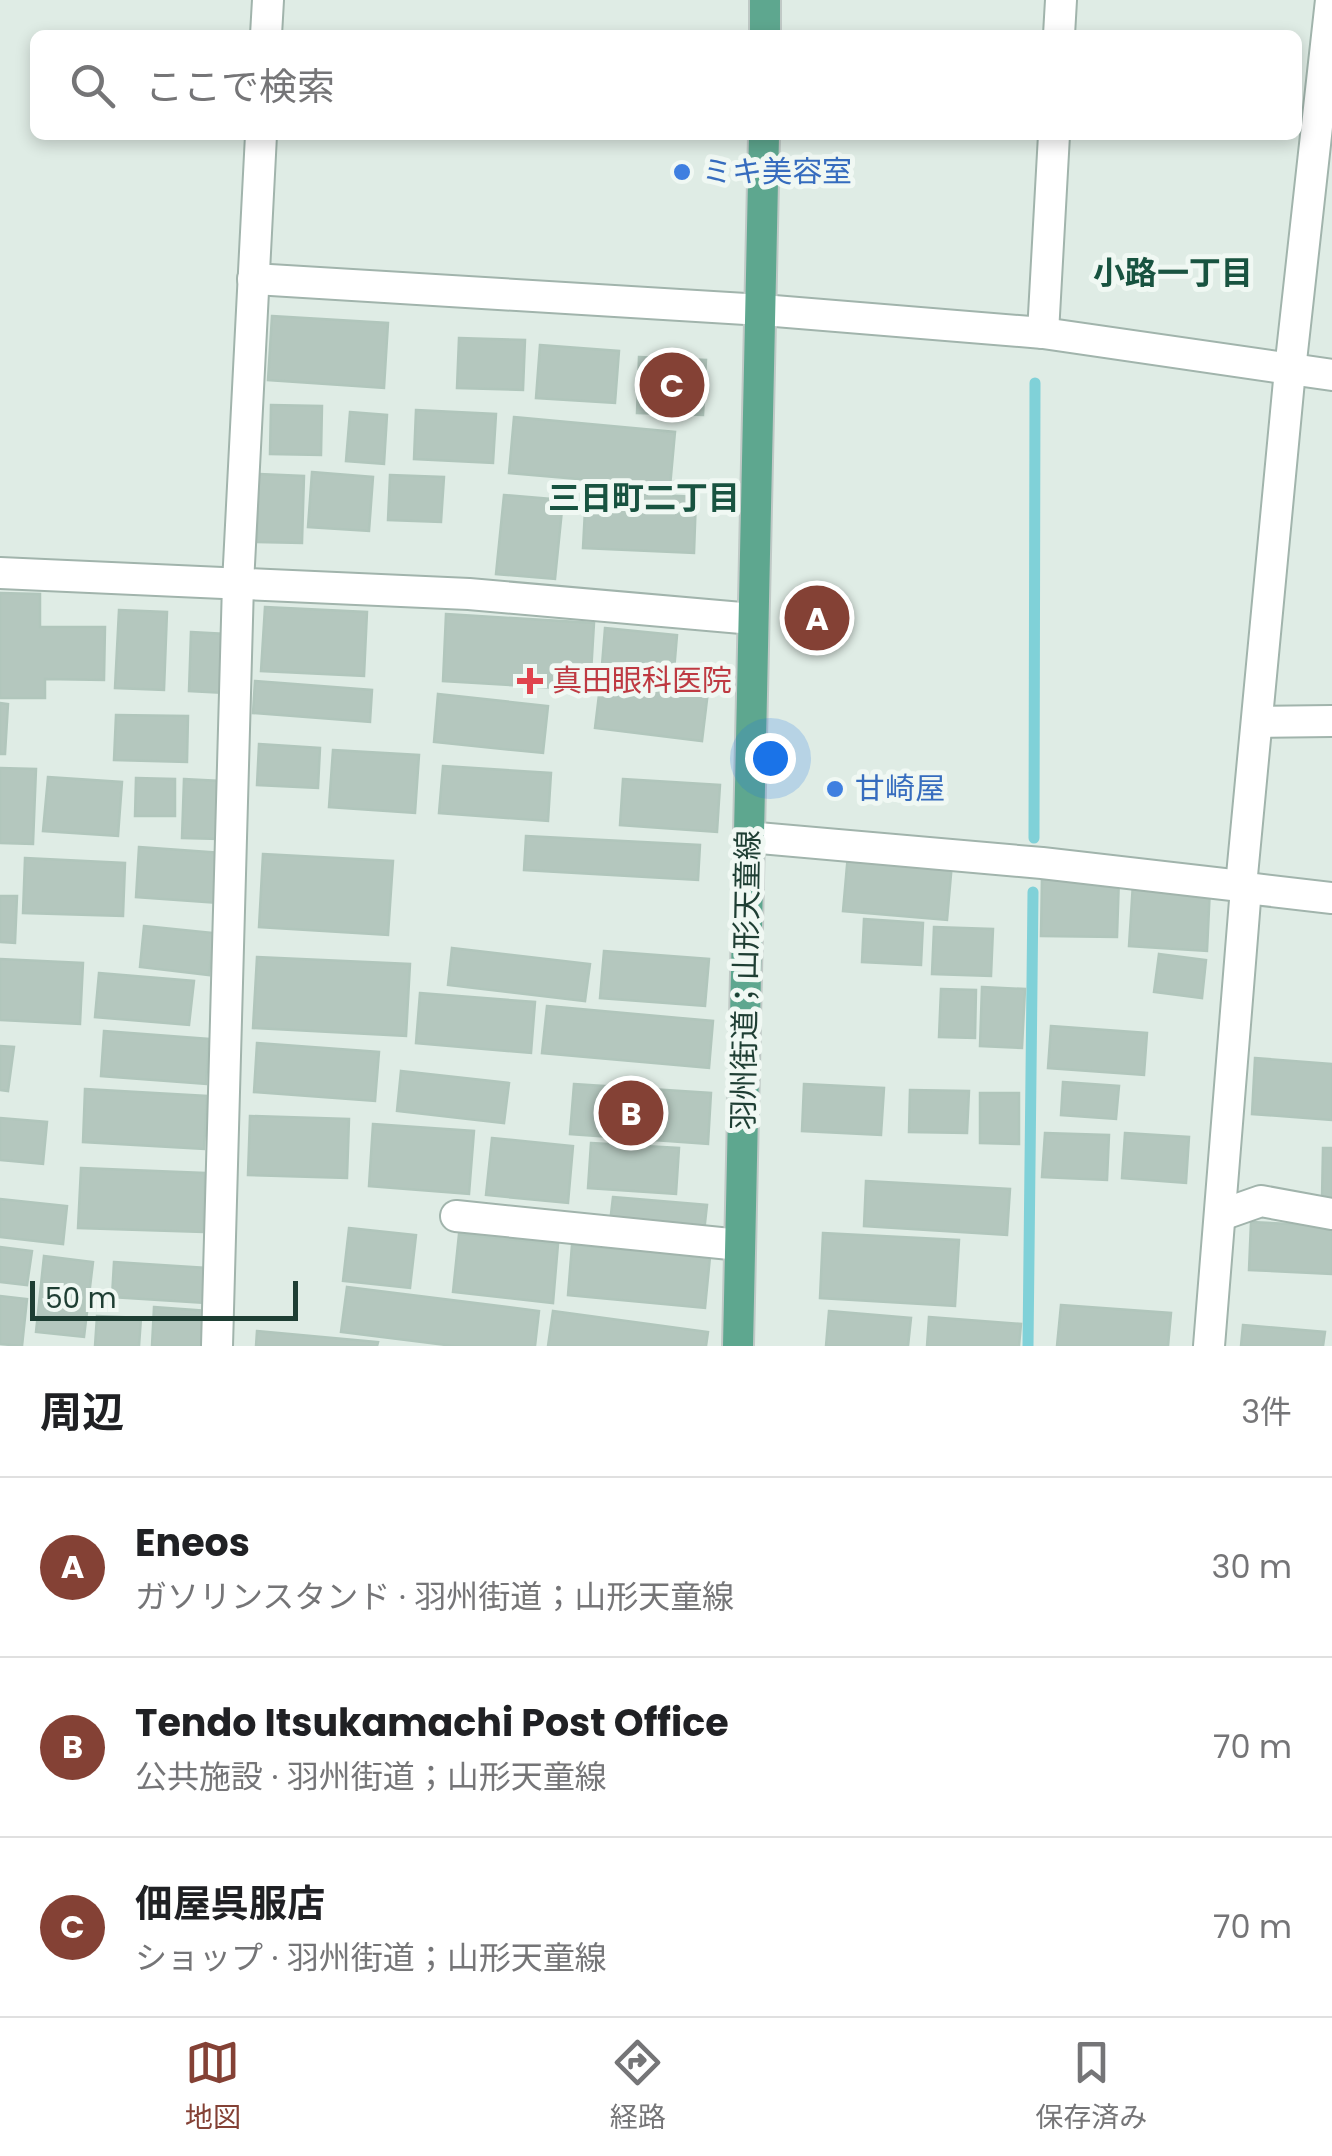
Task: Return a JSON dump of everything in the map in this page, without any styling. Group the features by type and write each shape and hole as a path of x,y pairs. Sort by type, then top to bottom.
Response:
{"main road":[{"path":"765,0 765,30"},
{"name":"羽州街道；山形天童線","path":"738,1346 764,140"}],"street":[{"path":"266,30 268,0"},
{"path":"1059,30 1061,0"},
{"path":"1209,1346 1243,887 1290,370 1322,187 1331,0"},
{"path":"217,1346 238,584 261,140"},
{"path":"1043,334 1054,140"},
{"path":"253,279 762,310 1043,334 1332,375"},
{"path":"0,574 469,594 752,619"},
{"path":"1258,722 1332,721"},
{"path":"748,837 1042,863 1332,898"},
{"path":"1221,1214 1261,1201 1332,1214"},
{"path":"456,1216 740,1245"}],"building":[{"path":"272,316 388,323 384,388 268,380"},
{"path":"459,338 525,340 523,390 457,388"},
{"path":"540,345 619,351 615,403 536,398"},
{"path":"639,357 706,360 703,415 637,413"},
{"path":"271,405 322,406 321,455 270,454"},
{"path":"416,410 496,414 493,463 414,459"},
{"path":"350,412 387,415 384,464 346,461"},
{"path":"514,417 675,432 670,487 509,473"},
{"path":"312,472 373,477 369,531 308,527"},
{"path":"259,474 304,476 302,543 257,542"},
{"path":"390,475 444,477 441,522 388,520"},
{"path":"586,491 696,497 694,553 583,548"},
{"path":"504,495 563,500 555,579 496,574"},
{"path":"0,593 40,594 40,627 105,627 104,680 45,679 45,698 0,698"},
{"path":"265,607 367,612 364,676 261,671"},
{"path":"119,610 167,612 164,690 115,688"},
{"path":"446,614 594,623 590,690 443,681"},
{"path":"605,628 677,635 674,671 602,665"},
{"path":"191,632 227,634 225,693 189,691"},
{"path":"602,670 709,683 702,741 595,728"},
{"path":"255,681 372,690 370,722 253,713"},
{"path":"438,694 548,706 543,753 434,742"},
{"path":"0,703 8,704 5,754 0,754"},
{"path":"116,715 188,716 187,762 114,760"},
{"path":"259,744 320,748 318,788 257,785"},
{"path":"333,750 419,755 415,813 329,807"},
{"path":"443,766 551,773 548,821 439,813"},
{"path":"0,768 36,769 33,844 0,843"},
{"path":"48,777 122,782 118,836 43,831"},
{"path":"136,778 175,779 175,816 135,816"},
{"path":"184,779 221,781 219,839 182,838"},
{"path":"623,779 720,785 717,832 620,825"},
{"path":"526,836 700,845 698,880 524,870"},
{"path":"139,847 222,853 218,903 136,897"},
{"path":"263,854 393,861 388,935 259,927"},
{"path":"848,854 952,863 947,920 843,911"},
{"path":"25,858 125,863 123,916 23,913"},
{"path":"1042,876 1119,877 1117,937 1041,936"},
{"path":"1133,883 1210,888 1207,951 1129,946"},
{"path":"0,896 17,896 15,943 0,942"},
{"path":"864,919 923,923 921,965 862,962"},
{"path":"144,926 214,933 209,975 140,967"},
{"path":"934,927 993,929 991,976 932,974"},
{"path":"452,948 590,964 585,1001 448,985"},
{"path":"604,951 709,959 705,1006 600,998"},
{"path":"1159,954 1206,960 1202,998 1154,992"},
{"path":"257,957 410,964 406,1036 253,1028"},
{"path":"0,959 83,963 80,1024 0,1020"},
{"path":"99,973 194,981 189,1025 95,1017"},
{"path":"982,987 1025,989 1022,1048 980,1046"},
{"path":"941,989 976,990 975,1038 939,1037"},
{"path":"420,993 535,1002 531,1053 416,1043"},
{"path":"547,1006 713,1021 709,1068 542,1053"},
{"path":"1051,1026 1147,1033 1144,1075 1048,1068"},
{"path":"104,1031 209,1039 206,1084 101,1076"},
{"path":"257,1043 379,1052 375,1101 254,1092"},
{"path":"0,1046 14,1047 8,1091 0,1090"},
{"path":"1255,1058 1332,1064 1332,1120 1252,1114"},
{"path":"401,1071 509,1083 504,1123 397,1111"},
{"path":"1063,1082 1119,1086 1116,1119 1061,1115"},
{"path":"574,1084 711,1093 708,1144 570,1134"},
{"path":"804,1084 884,1088 881,1135 802,1131"},
{"path":"85,1089 207,1096 204,1149 83,1142"},
{"path":"910,1090 969,1091 967,1133 909,1132"},
{"path":"980,1093 1019,1093 1019,1144 980,1143"},
{"path":"250,1116 349,1119 347,1178 248,1175"},
{"path":"0,1118 47,1122 43,1164 0,1160"},
{"path":"373,1124 474,1131 469,1194 369,1186"},
{"path":"1045,1133 1109,1135 1107,1180 1042,1177"},
{"path":"1125,1133 1189,1137 1186,1183 1122,1178"},
{"path":"492,1138 573,1146 568,1203 486,1195"},
{"path":"591,1143 679,1148 676,1194 588,1188"},
{"path":"1323,1148 1332,1148 1332,1199 1322,1199"},
{"path":"81,1168 205,1173 203,1232 78,1228"},
{"path":"866,1181 1010,1189 1007,1235 864,1226"},
{"path":"613,1197 707,1205 704,1232 610,1223"},
{"path":"0,1199 67,1206 63,1244 0,1237"},
{"path":"1251,1222 1332,1226 1332,1274 1249,1270"},
{"path":"349,1228 416,1235 410,1288 343,1281"},
{"path":"823,1233 959,1240 955,1306 820,1298"},
{"path":"459,1234 558,1244 553,1303 453,1292"},
{"path":"572,1245 710,1257 705,1308 568,1295"},
{"path":"0,1247 32,1251 27,1285 0,1282"},
{"path":"44,1256 93,1262 84,1337 36,1332"},
{"path":"114,1262 207,1268 205,1303 112,1297"},
{"path":"347,1287 539,1311 535,1346 454,1346 341,1332"},
{"path":"0,1296 27,1299 22,1346 0,1344"},
{"path":"1061,1305 1171,1313 1168,1346 1057,1346"},
{"path":"154,1307 208,1311 205,1346 152,1346"},
{"path":"553,1311 708,1332 706,1346 548,1346"},
{"path":"829,1311 911,1318 908,1346 826,1346"},
{"path":"97,1316 141,1318 139,1346 95,1346"},
{"path":"929,1317 1021,1324 1019,1346 927,1346"},
{"path":"1243,1325 1325,1332 1323,1346 1241,1346"},
{"path":"257,1331 378,1342 377,1346 256,1346"}],"waterway":[{"path":"1034,838 1035,383"},
{"path":"1028,1346 1033,892"}],"place":[{"name":"ミキ美容室","path":"682,172"},
{"name":"佃屋呉服店","path":"672,385"},
{"name":"Eneos","path":"817,618"},
{"name":"真田眼科医院","path":"530,681"},
{"name":"甘崎屋","path":"835,789"},
{"name":"Tendo Itsukamachi Post Office","path":"631,1113"}],"district":[{"name":"小路一丁目","path":"1173,273"},
{"name":"三日町二丁目","path":"644,498"}]}
